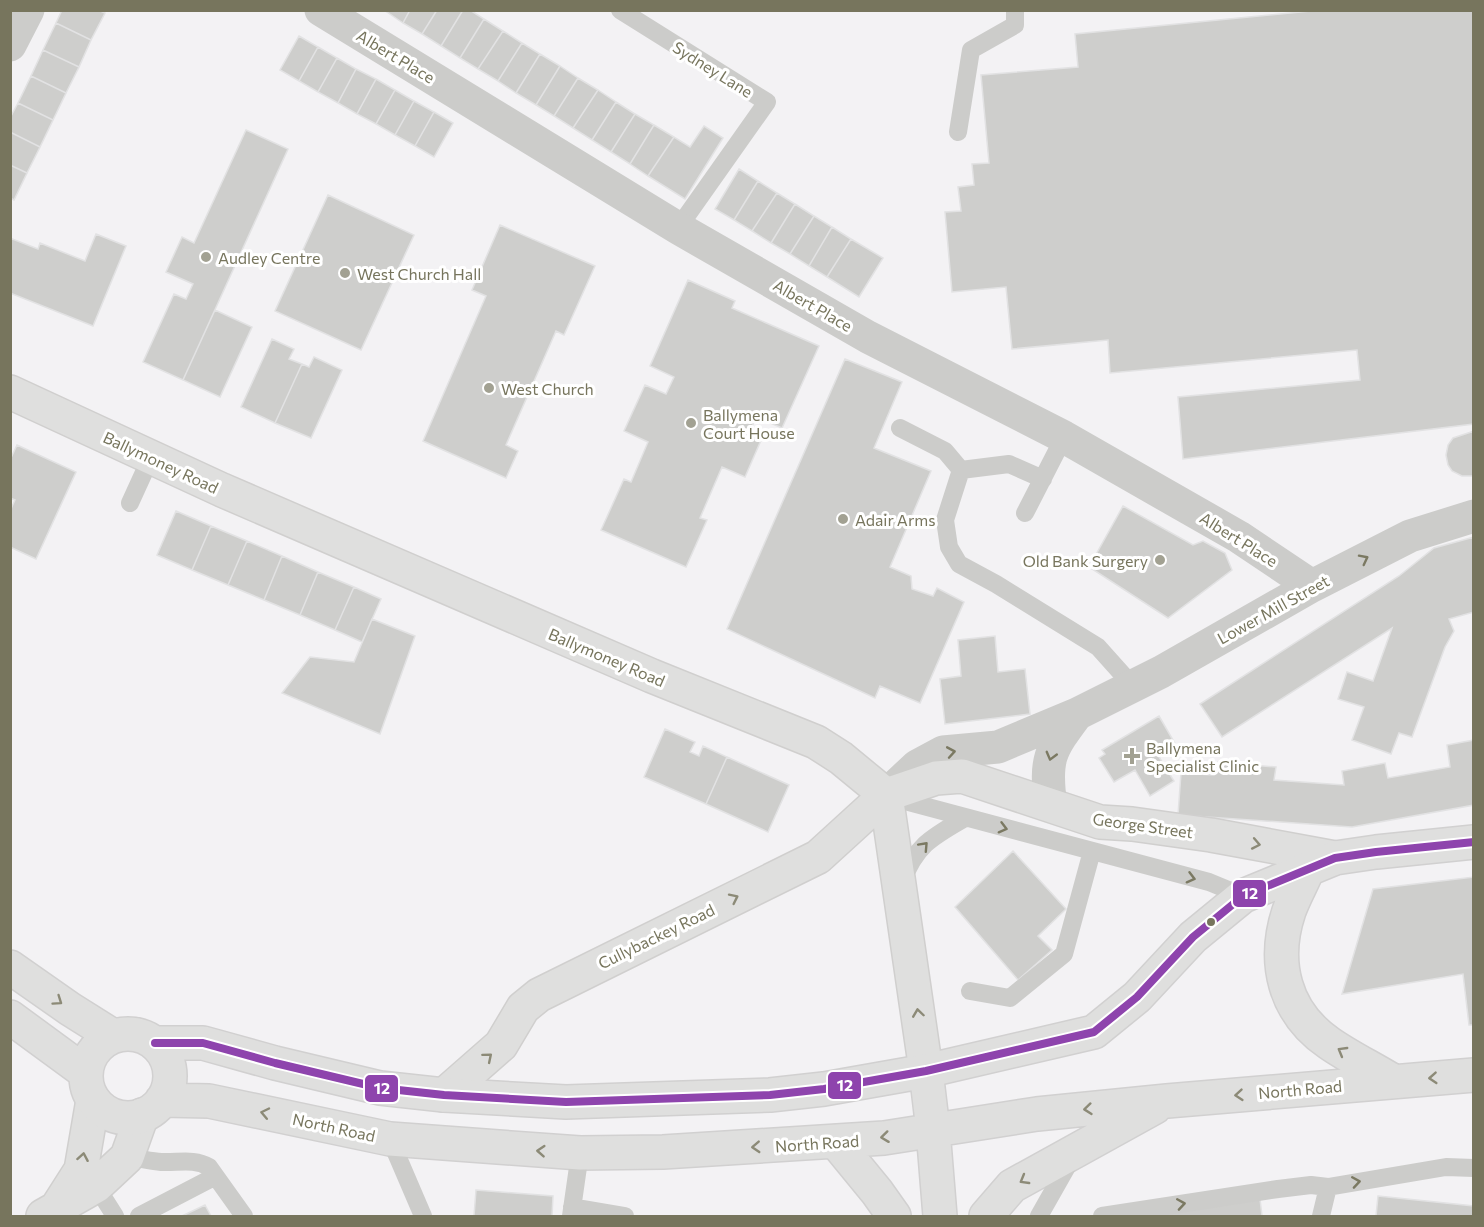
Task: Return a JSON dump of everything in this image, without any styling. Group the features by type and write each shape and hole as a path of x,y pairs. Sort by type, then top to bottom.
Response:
{"main road":[{"name":"Ballymoney Road","path":"10,392 222,490 652,676 816,742 841,758 886,795"},
{"name":"George Street","path":"886,795 936,778 962,776 1100,822 1211,835 1322,863"},
{"path":"886,795 926,1071 940,1216"},
{"name":"Cullybackey Road","path":"444,1095 496,1051 506,1040 523,1008 539,995 818,857 886,795"},
{"path":"154,1043 203,1043 380,1088 444,1095 566,1102 770,1095 824,1089 926,1071 1094,1032 1137,997 1193,937 1243,897 1322,863 1376,852 1473,842"},
{"path":"1322,863 1289,911 1280,958 1286,989 1303,1018 1327,1042 1393,1081"},
{"path":"10,967 113,1036"},
{"path":"10,1017 89,1086 103,1110 115,1116 128,1118 152,1108"},
{"path":"128,1033 142,1035 163,1052 170,1076 168,1089 152,1108 127,1157 96,1186 50,1212 81,1170 94,1050 113,1036 128,1033"},
{"name":"North Road","path":"152,1108 209,1101 390,1139 580,1153 663,1152 836,1142 1037,1114 1473,1075"},
{"path":"986,1216 1012,1186 1167,1101"},
{"path":"836,1142 894,1216"}],"street":[{"path":"10,45 28,10"},
{"name":"Albert Place","path":"321,10 678,228 868,337 1064,437 1239,537 1312,586"},
{"name":"Lower Mill Street","path":"886,795 917,766 943,752 998,747 1077,714 1161,672 1312,586 1410,536 1473,516"},
{"name":"Lower Mill Street","path":"1051,806 1047,771 1052,750 1077,714"}],"lane":[{"name":"Sydney Lane","path":"620,10 767,102 678,228"},
{"path":"958,132 971,50 1016,25 1015,10"},
{"path":"900,428 945,451 961,471"},
{"path":"1025,513 1064,437"},
{"path":"130,503 152,457"},
{"path":"961,471 1009,464 1043,479"},
{"path":"961,471 945,520 949,547 959,564 1098,647 1132,685"},
{"path":"886,795 1209,882 1243,897"},
{"path":"900,890 910,861 934,836 965,818"},
{"path":"970,991 1010,998 1064,954 1092,852"},
{"path":"390,1139 423,1216"},
{"path":"1039,1216 1077,1150"},
{"path":"580,1153 571,1212 625,1216"},
{"path":"127,1157 163,1162 200,1163 209,1167 244,1216"},
{"path":"1102,1216 1278,1189 1311,1185 1328,1187 1446,1167 1473,1168"},
{"path":"140,1216 214,1177"},
{"path":"96,1186 115,1216"},
{"path":"1321,1216 1328,1187"}],"building":[{"path":"62,10 98,10 105,13 91,40 56,23"},
{"path":"384,10 410,10 403,23"},
{"path":"410,10 437,10 422,34 403,23"},
{"path":"437,10 463,10 441,46 422,34"},
{"path":"463,10 470,10 484,19 460,58 441,46"},
{"path":"1321,10 1474,10 1474,424 1183,459 1178,397 1360,380 1357,350 1110,373 1108,340 1012,349 1006,287 952,292 945,212 961,211 958,187 974,185 972,164 989,163 981,75 1078,67 1075,34"},
{"path":"484,19 503,31 478,69 460,58"},
{"path":"56,23 91,40 79,67 43,50"},
{"path":"503,31 522,43 498,81 478,69"},
{"path":"299,36 318,47 299,81 280,70"},
{"path":"522,43 540,54 516,93 498,81"},
{"path":"318,47 337,58 318,92 299,81"},
{"path":"43,50 79,67 66,93 31,76"},
{"path":"540,54 560,66 536,105 516,93"},
{"path":"337,58 356,69 338,103 318,92"},
{"path":"560,66 578,78 554,116 536,105"},
{"path":"356,69 376,79 357,114 338,103"},
{"path":"31,76 66,93 53,120 18,103"},
{"path":"578,78 598,90 573,128 554,116"},
{"path":"376,79 395,90 376,124 357,114"},
{"path":"395,90 414,101 395,135 376,124"},
{"path":"598,90 616,102 592,140 573,128"},
{"path":"414,101 434,112 415,146 395,135"},
{"path":"616,102 635,114 611,152 592,140"},
{"path":"18,103 53,120 40,147 10,132 10,118"},
{"path":"434,112 453,123 434,157 415,146"},
{"path":"635,114 654,125 630,164 611,152"},
{"path":"654,125 674,137 648,176 630,164"},
{"path":"704,126 723,138 685,199 648,176 674,137 690,147"},
{"name":"Audley Centre","path":"246,130 288,149 183,380 143,362 174,294 186,299 193,284 166,272 182,237 194,243"},
{"path":"10,132 40,147 27,173 10,165"},
{"path":"10,165 27,173 14,200 10,198"},
{"path":"739,169 758,181 734,220 715,209"},
{"path":"758,181 777,193 752,231 734,220"},
{"path":"777,193 795,204 771,243 752,231"},
{"name":"West Church Hall","path":"328,195 414,235 361,350 275,311"},
{"path":"795,204 814,216 790,254 771,243"},
{"path":"814,216 832,227 809,266 790,254"},
{"name":"West Church","path":"500,225 595,266 564,335 556,331 506,445 518,451 506,478 423,441 486,296 472,290"},
{"path":"832,227 851,239 827,277 809,266"},
{"path":"96,234 126,246 93,326 10,293 10,238 38,249 40,243 85,261"},
{"path":"851,239 883,258 859,297 827,277"},
{"name":"Ballymena Court House","path":"688,280 735,301 732,308 819,346 782,428 756,417 750,432 762,438 745,477 722,467 700,518 707,520 686,567 601,530 624,479 631,482 648,442 624,431 645,385 666,394 674,377 650,366"},
{"path":"215,310 252,327 220,397 183,380"},
{"path":"272,339 294,349 289,359 302,364 275,423 241,407"},
{"path":"314,357 342,370 311,438 275,423 302,364 309,367"},
{"name":"Adair Arms","path":"845,359 902,382 874,448 931,471 890,567 911,576 912,589 933,596 937,588 964,602 920,703 880,686 875,698 727,629"},
{"path":"1474,431 1474,476 1462,476 1452,471 1448,465 1446,455 1448,445 1453,438"},
{"path":"17,445 76,472 36,559 10,547 10,511 15,500 10,498 10,460"},
{"name":"Old Bank Surgery","path":"1123,506 1193,545 1203,541 1225,553 1232,570 1168,618 1089,567"},
{"path":"176,511 211,526 192,570 157,555"},
{"path":"211,526 247,541 228,585 192,570"},
{"path":"1474,537 1474,612 1449,619 1454,631 1445,647 1412,737 1399,733 1391,754 1352,740 1364,707 1338,699 1347,672 1373,681 1392,628 1222,737 1200,704 1399,576 1434,548"},
{"path":"247,541 282,556 264,600 228,585"},
{"path":"282,556 318,572 300,615 264,600"},
{"path":"318,572 354,587 335,630 300,615"},
{"path":"354,587 381,599 362,642 335,630"},
{"path":"372,619 415,636 380,734 282,693 310,657 354,662"},
{"path":"995,636 998,672 1025,669 1030,714 945,724 940,679 961,676 958,640"},
{"name":"Ballymena Specialist Clinic","path":"1159,716 1177,747 1159,757 1174,781 1150,796 1135,770 1114,782 1099,758 1105,754 1102,750"},
{"path":"665,729 695,742 690,752 699,756 703,746 727,757 706,804 644,777"},
{"path":"1474,740 1474,805 1352,827 1178,815 1181,773 1214,775 1215,762 1276,767 1274,780 1344,785 1342,771 1385,763 1388,778 1450,767 1447,745"},
{"path":"727,757 789,785 768,832 706,804"},
{"path":"1013,851 1066,909 1038,936 1052,950 1018,980 955,907"},
{"path":"1474,877 1474,1025 1469,1025 1463,974 1342,994 1373,889"},
{"path":"476,1190 553,1196 552,1216 474,1216"},
{"path":"1378,1196 1474,1206 1474,1216 1376,1216"},
{"path":"1260,1199 1262,1216 1148,1216"},
{"path":"205,1205 211,1216 182,1216"}],"transit line":[{"name":"12","path":"155,1043 203,1043 380,1088 444,1095 566,1102 770,1095 824,1089 926,1071 1094,1032 1137,997 1193,937 1243,896 1335,858 1474,842"}],"place":[{"name":"Audley Centre","path":"206,257"},
{"name":"West Church Hall","path":"345,273"},
{"name":"West Church","path":"489,388"},
{"name":"Ballymena Court House","path":"691,423"},
{"name":"Adair Arms","path":"843,519"},
{"name":"Old Bank Surgery","path":"1160,560"},
{"name":"Ballymena Specialist Clinic","path":"1132,756"}]}
